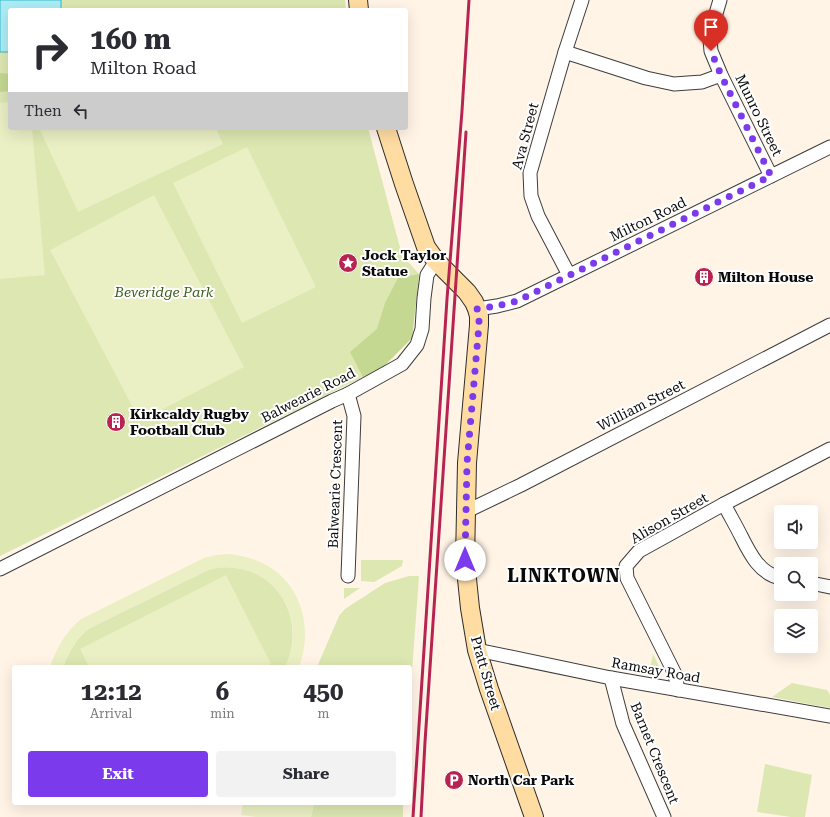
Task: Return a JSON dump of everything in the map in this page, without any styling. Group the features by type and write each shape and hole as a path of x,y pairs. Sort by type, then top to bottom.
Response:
{"main road":[{"path":"387,130 426,247 436,261 467,292 477,309"},
{"name":"Pratt Street","path":"477,309 479,325 467,463 465,560 470,608 477,650 489,689 534,817"}],"street":[{"name":"Ava Street","path":"569,275 538,216 531,196 530,172 565,52 582,0"},
{"name":"Munro Street","path":"720,0 712,27 710,40 711,51 721,75 771,176"},
{"path":"565,52 646,78 674,84 702,82 721,75"},
{"name":"Milton Road","path":"477,309 517,301 830,147"},
{"name":"Balwearie Road","path":"0,569 325,404 348,394 402,364 417,345 422,328 427,276 436,261"},
{"name":"William Street","path":"466,512 830,325"},
{"name":"Balwearie Crescent","path":"348,394 354,416 348,576"},
{"name":"Alison Street","path":"678,690 675,674 627,578 626,566 639,551 724,504 830,449"},
{"path":"724,504 752,558 762,569 774,576"},
{"path":"818,584 830,587"},
{"name":"Ramsay Road","path":"477,650 611,678 830,716"},
{"name":"Barnet Crescent","path":"611,678 623,724 664,817"}],"green space":[{"name":"Beveridge Park","path":"0,0 345,0 346,8 8,8 8,130 369,130 402,255 419,274 412,338 383,367 0,556"},
{"path":"0,73 8,74 8,91 0,92"},
{"path":"8,102 8,130 32,130 45,275 0,279 0,103"},
{"path":"40,130 217,130 223,144 78,212"},
{"path":"247,147 316,287 242,323 173,183"},
{"path":"154,195 244,367 140,421 50,250"},
{"path":"419,274 412,338 383,367 363,377 350,352 377,329 385,303 398,278"},
{"path":"230,554 252,559 274,570 286,580 300,606 304,621 305,636 300,665 286,665 292,647 293,627 288,609 279,593 265,580 249,571 229,568 208,570 88,629 73,646 64,665 51,665 62,641 81,619 204,558"},
{"path":"361,560 403,560 402,566 374,582 361,581"},
{"path":"219,567 228,567 246,570 255,573 277,590 290,614 292,627 290,654 286,665 64,665 73,646 88,629 208,570"},
{"path":"226,575 271,664 88,665 80,649"},
{"path":"409,576 419,576 412,672 412,665 318,665 339,616 345,609 385,583"},
{"path":"344,588 360,588 344,599"},
{"path":"653,654 662,672 660,676 649,674"},
{"path":"792,683 827,690 830,695 830,708 772,697"},
{"path":"765,764 812,775 805,817 791,817 757,812"},
{"path":"243,805 314,805 311,817 256,817 241,815"},
{"path":"314,805 403,805 403,817 311,817"}],"water":[{"path":"0,0 61,0 61,8 8,8 8,52 0,52"}],"railway":[{"path":"413,817 447,299 469,0"},
{"path":"421,817 466,132"}],"place":[{"name":"Jock Taylor Statue","path":"348,263"},
{"name":"Milton House","path":"704,277"},
{"name":"Kirkcaldy Rugby Football Club","path":"116,422"},
{"name":"North Car Park","path":"454,780"}],"district":[{"name":"LINKTOWN","path":"564,576"}],"route":[{"path":"465,560 467,463 479,325 477,309 517,301 771,176 721,75 711,51"}]}
